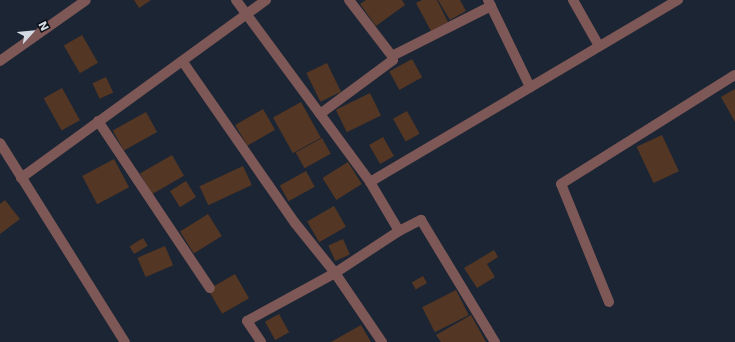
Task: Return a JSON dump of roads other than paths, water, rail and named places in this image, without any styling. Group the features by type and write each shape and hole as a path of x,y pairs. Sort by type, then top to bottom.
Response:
{"street":[{"path":"0,61 86,0"},
{"path":"236,0 370,182 399,231"},
{"path":"21,178 266,0"},
{"path":"320,114 394,60 349,0"},
{"path":"573,0 599,46"},
{"path":"370,182 678,0"},
{"path":"392,56 490,3 530,87"},
{"path":"182,62 295,223 335,273 382,342"},
{"path":"609,302 561,184 735,75"},
{"path":"98,121 210,288"},
{"path":"0,143 125,342"},
{"path":"261,342 247,321 335,273 399,231 422,220 495,342"}]}
